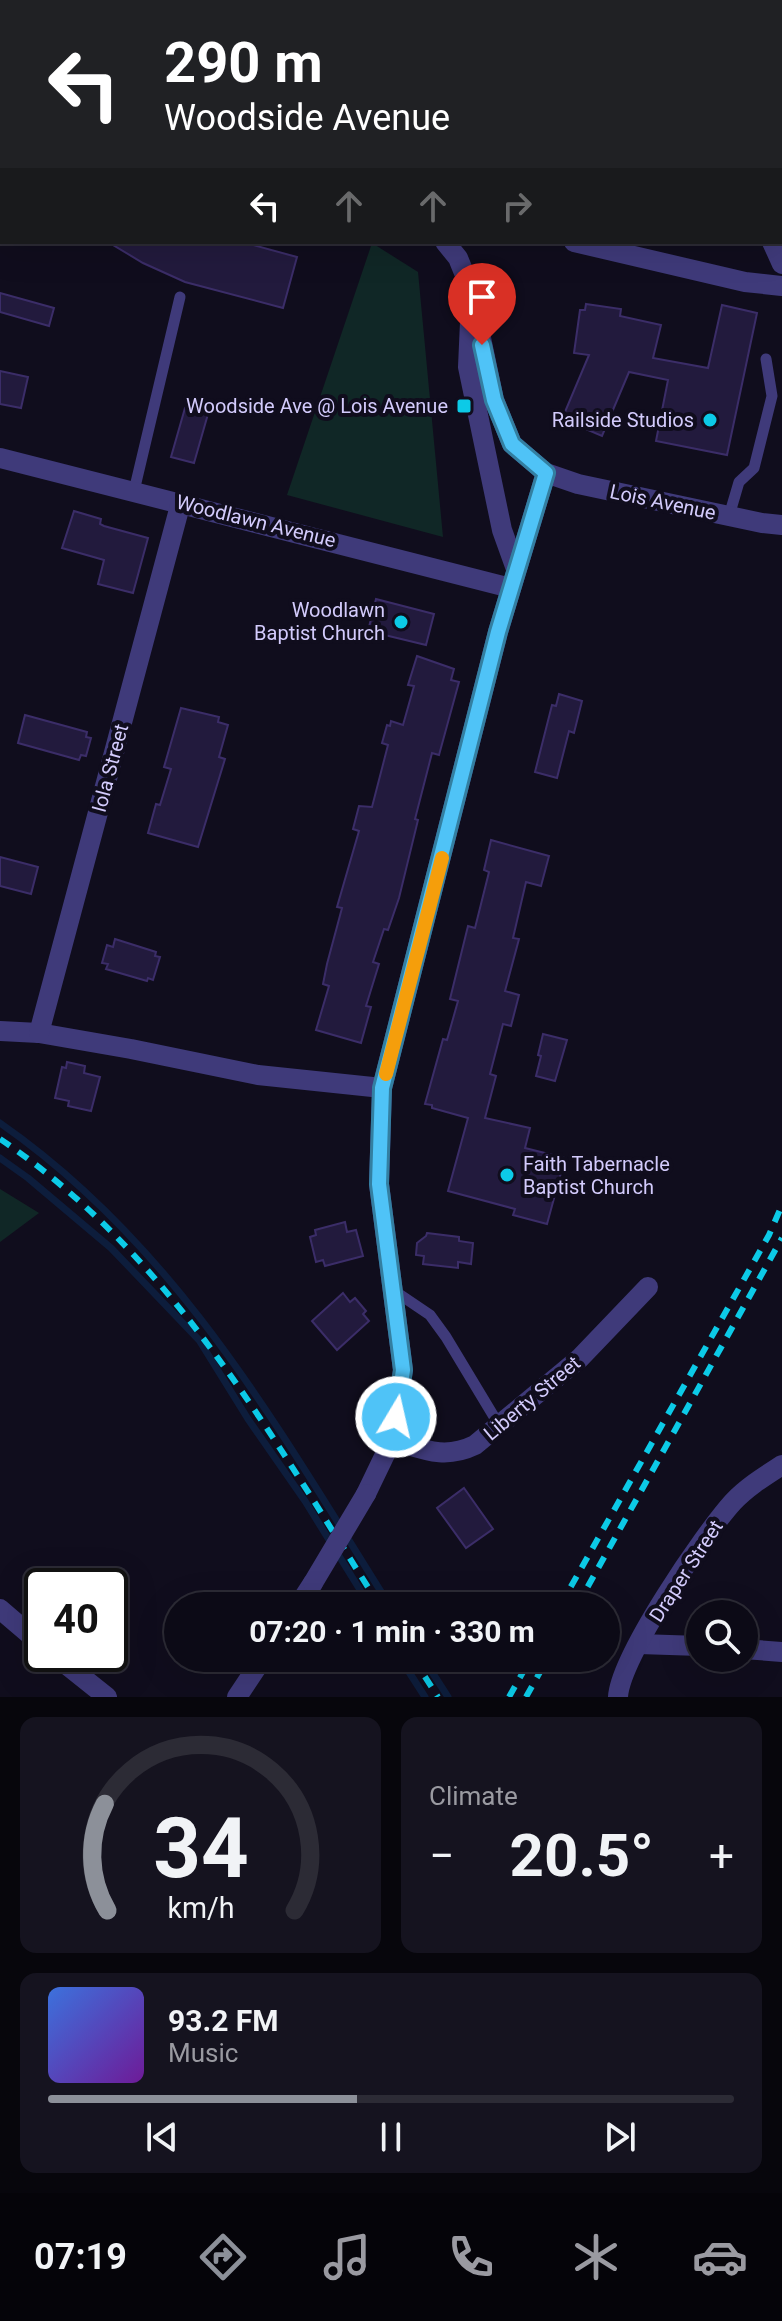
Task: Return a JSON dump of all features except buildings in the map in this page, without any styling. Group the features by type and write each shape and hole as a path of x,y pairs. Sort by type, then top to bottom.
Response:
{"street":[{"path":"307,1592 366,1494 392,1440 403,1370 379,1184 382,1088 514,578 546,473 512,444 494,400 471,290 458,258 447,244"},
{"path":"583,244 745,282 782,286"},
{"path":"773,244 782,264"},
{"path":"471,290 468,367 514,578"},
{"name":"Woodlawn Avenue","path":"0,458 514,578"},
{"name":"Lois Avenue","path":"546,473 578,484 782,525"},
{"name":"Iola Street","path":"39,1033 181,502"},
{"path":"0,1031 39,1033 258,1075 382,1088"},
{"name":"Liberty Street","path":"392,1440 445,1454 459,1453 475,1445 580,1358 648,1287"},
{"name":"Draper Street","path":"618,1697 625,1669 681,1573 734,1501 782,1465"},
{"path":"0,1609 24,1630"},
{"path":"639,1644 686,1646"},
{"path":"758,1650 782,1652"},
{"path":"76,1672 107,1697"},
{"path":"237,1697 254,1672"}],"lane":[{"path":"134,491 180,297"},
{"path":"729,516 739,482 754,468 772,396 766,359"},
{"path":"393,1289 430,1315 499,1425"}],"green space":[{"path":"374,244 418,272 443,537 287,495"},
{"path":"0,1189 39,1213 0,1242"}],"waterway":[{"path":"0,1123 63,1172 120,1225 172,1283 264,1407 381,1592"},
{"path":"0,1158 111,1248 199,1340 361,1592"},
{"path":"409,1672 425,1697"},
{"path":"432,1672 448,1697"}],"railway":[{"path":"0,1139 61,1185 116,1237 167,1293 214,1352 257,1414 371,1592"},
{"path":"568,1592 769,1235 782,1205"},
{"path":"585,1592 782,1238"},
{"path":"422,1672 438,1697"},
{"path":"509,1697 523,1672"},
{"path":"526,1697 540,1672"}],"slow traffic":[{"path":"386,1074 442,858"}],"place":[{"name":"Woodside Ave @ Lois Avenue","path":"464,406"},
{"name":"Railside Studios","path":"710,420"},
{"name":"Woodlawn Baptist Church","path":"401,622"},
{"name":"Faith Tabernacle Baptist Church","path":"507,1175"}],"route":[{"path":"396,1417 403,1370 379,1184 382,1088 406,1004 498,632 546,473 512,444 494,400 482,345"}]}
